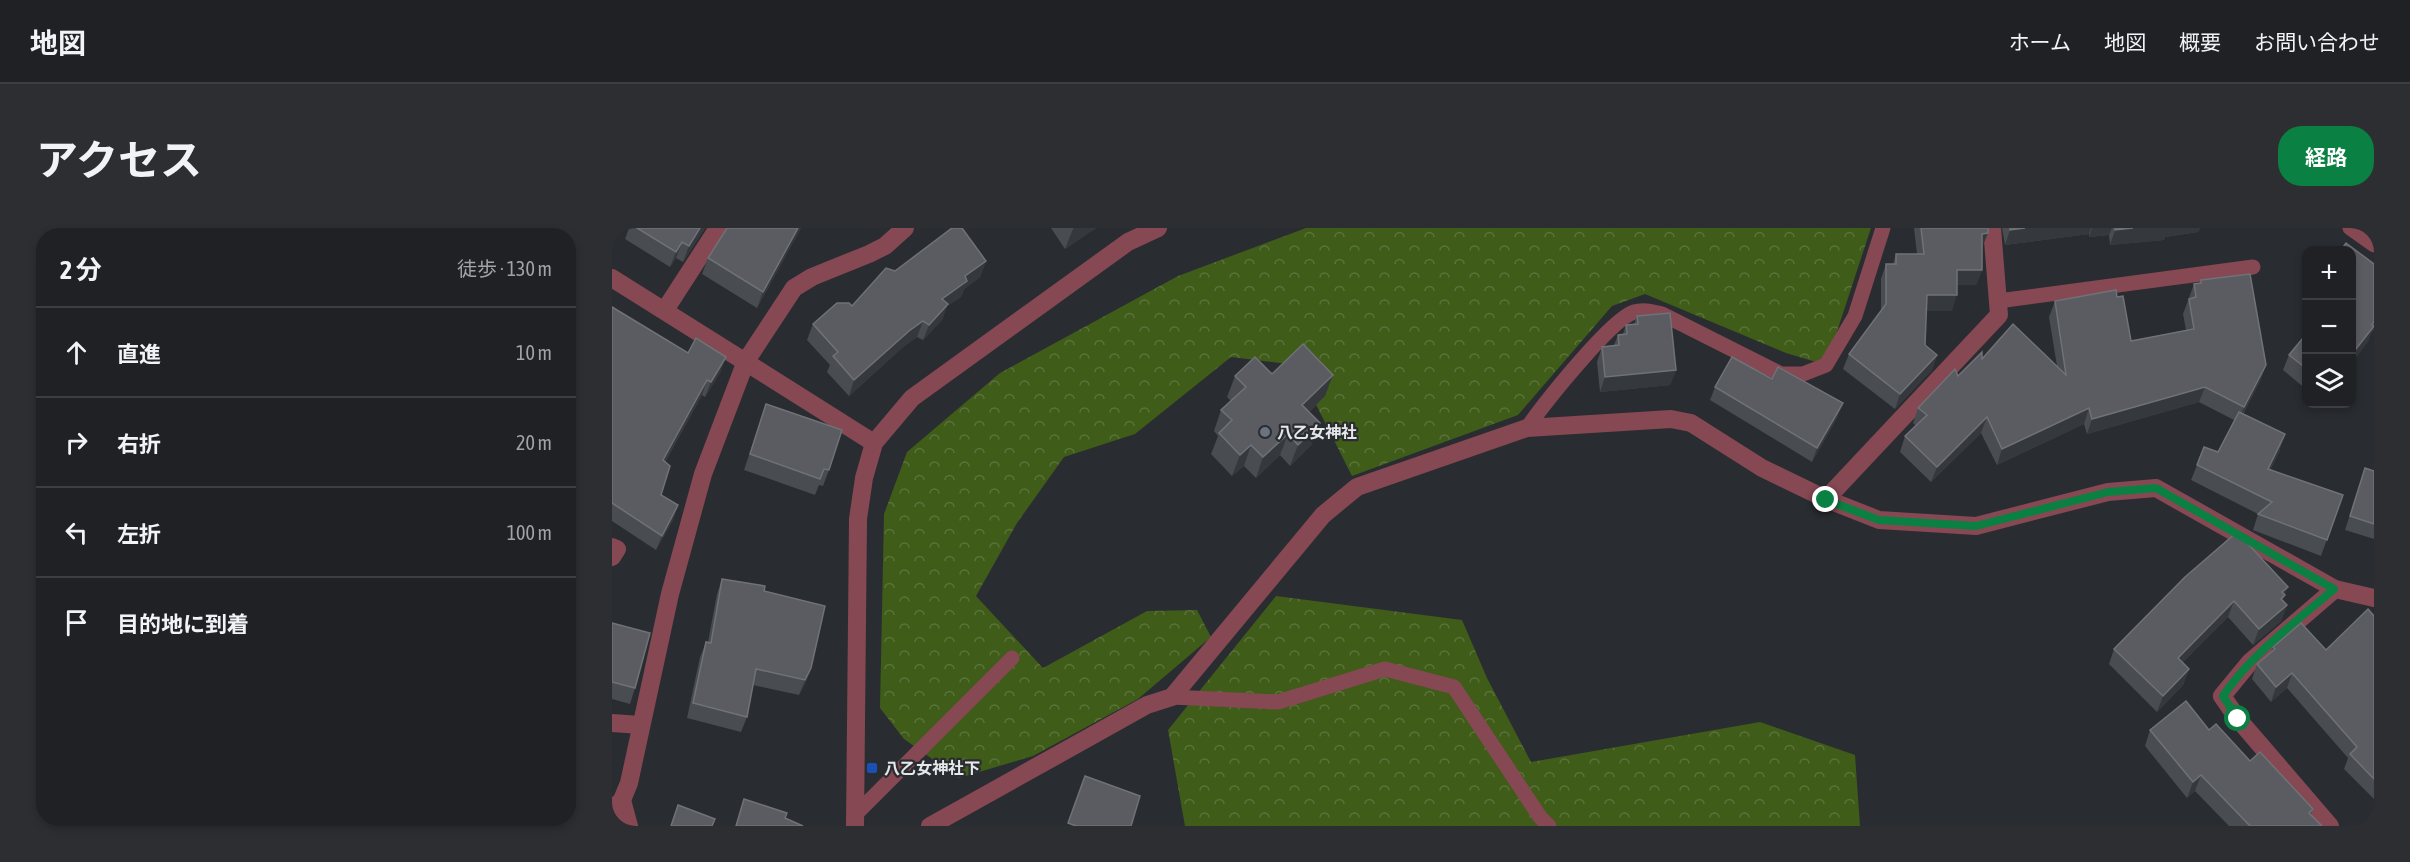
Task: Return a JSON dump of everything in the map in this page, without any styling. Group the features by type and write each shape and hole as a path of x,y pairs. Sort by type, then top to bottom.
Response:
{"street":[{"path":"665,310 718,228"},
{"path":"629,826 617,805 629,783 670,594 703,474 746,361 794,288 812,277 885,246 905,228"},
{"path":"855,820 858,519 864,478 874,443 912,398 1128,242 1158,228"},
{"path":"1826,500 1999,315 1992,228"},
{"path":"612,278 874,443"},
{"path":"930,826 1147,705 1172,697 1323,515 1357,487 1527,428 1671,419 1691,423 1762,468 1826,500 1879,520 1976,526 2108,492 2156,488 2334,589 2374,598"},
{"path":"612,547 617,549 612,557"},
{"path":"2330,826 2238,719 2223,696 2250,662 2334,589"},
{"path":"612,723 640,725"}],"lane":[{"path":"1527,428 1553,391 1632,313 1643,310 1662,314 1781,374 1803,374 1826,365 1855,316 1883,228"},
{"path":"2350,228 2374,244"},
{"path":"1998,301 2253,267"},
{"path":"855,820 1012,658"},
{"path":"1172,697 1278,702 1385,669 1454,687 1540,817 1549,826"}],"green space":[{"path":"1306,228 1871,228 1826,365 1786,353 1645,294 1612,306 1518,415 1352,476 1296,365 1231,357 1135,434 1064,457 1017,523 976,596 1043,668 1147,611 1197,610 1211,637 1138,699 1033,756 959,778 904,739 880,708 884,514 907,452 1000,373 1178,276"},
{"path":"1276,596 1462,620 1487,678 1531,762 1760,722 1855,755 1860,826 1185,826 1168,730"}],"building":[{"path":"637,228 700,228 689,246 682,242 676,252"},
{"path":"727,228 798,228 763,292 708,258"},
{"path":"952,228 962,228 986,261 965,276 967,281 942,299 948,304 929,325 923,321 909,331 854,380 833,356 838,352 813,324 837,303 849,303 852,306 886,268 895,271"},
{"path":"1921,228 1988,228 1988,233 1982,234 1982,270 1957,270 1957,295 1927,295 1925,345 1937,355 1900,394 1849,354 1886,304 1886,264 1896,264 1896,254 1924,254"},
{"path":"2356,250 2374,264 2374,322 2372,325 2374,326 2356,349"},
{"path":"2250,274 2266,365 2244,407 2205,387 2092,419 2089,408 2002,449 1987,417 1937,467 1905,436 1927,415 1918,408 1955,369 1958,376 1982,352 1982,359 2013,324 2066,375 2055,301 2116,290 2117,297 2123,296 2131,341 2194,329 2189,299 2196,297 2194,284 2201,283 2201,280"},
{"path":"612,307 688,353 696,338 726,357 711,382 707,380 663,460 670,466 661,495 678,505 662,536 612,503"},
{"path":"1670,313 1676,370 1605,377 1602,347 1619,345 1618,335 1627,334 1626,325 1638,324 1637,316"},
{"path":"2302,339 2302,365 2289,355"},
{"path":"1303,344 1333,375 1302,405 1320,423 1298,445 1288,434 1263,457 1251,445 1240,455 1219,433 1232,420 1221,410 1246,387 1235,376 1255,357 1272,374"},
{"path":"1732,357 1772,379 1778,367 1843,403 1817,448 1715,387"},
{"path":"766,404 842,430 829,470 824,469 820,479 750,454"},
{"path":"2239,412 2285,434 2268,469 2343,495 2327,540 2258,514 2272,502 2197,465 2204,447 2218,452"},
{"path":"2365,468 2374,471 2374,524 2350,516"},
{"path":"2237,532 2288,587 2282,592 2285,595 2281,599 2287,605 2259,629 2234,601 2178,658 2189,669 2163,696 2114,649 2185,577"},
{"path":"722,579 765,586 764,591 825,606 811,668 805,680 756,669 747,717 693,703 706,642 711,643"},
{"path":"2368,609 2374,616 2374,779 2350,754 2357,747 2292,673 2276,687 2257,664 2301,623 2326,650"},
{"path":"612,623 650,633 635,688 612,682"},
{"path":"2186,701 2209,730 2216,724 2250,761 2260,752 2313,809 2309,813 2322,826 2250,826 2201,775 2193,782 2150,730"},
{"path":"1085,776 1140,796 1131,826 1076,826 1068,823"},
{"path":"744,799 787,813 785,818 803,826 736,826"},
{"path":"678,805 715,819 712,826 671,826"}],"place":[{"name":"八乙女神社","path":"1265,432"},
{"name":"八乙女神社下","path":"872,768"}],"route":[{"path":"1826,500 1879,520 1976,526 2108,492 2156,488 2334,589 2250,662 2231,683 2223,696 2238,719"}]}
